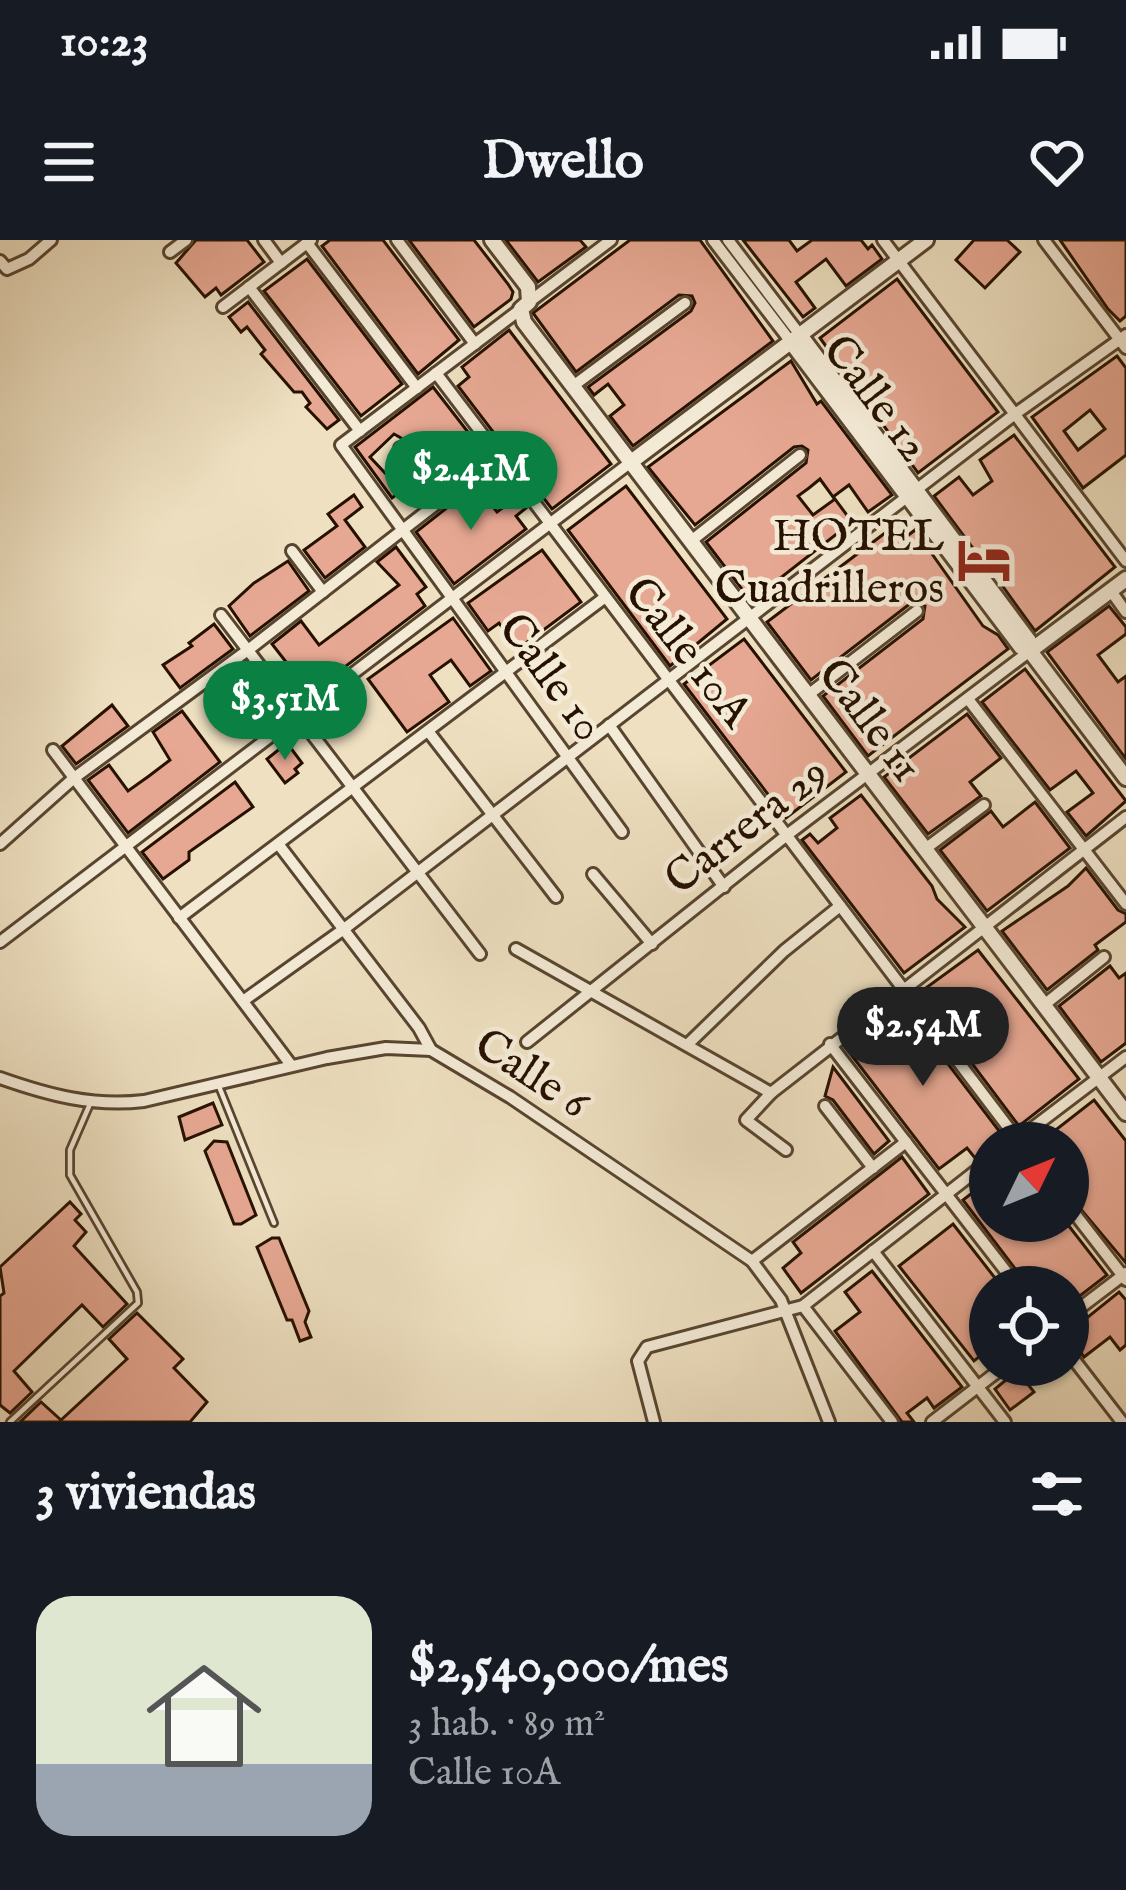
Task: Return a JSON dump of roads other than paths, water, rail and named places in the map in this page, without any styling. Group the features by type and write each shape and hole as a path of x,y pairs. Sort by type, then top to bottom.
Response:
{"street":[{"path":"4,265 29,259 51,240"},
{"path":"170,252 186,240"},
{"path":"264,240 281,263"},
{"path":"397,240 475,344"},
{"name":"Calle 11","path":"492,240 528,287 524,322 1126,1113"},
{"name":"Calle 12","path":"713,240 795,339 1022,647 1030,651 1126,778"},
{"name":"Calle 12","path":"728,240 795,339"},
{"path":"884,240 1126,561"},
{"path":"0,941 926,240"},
{"path":"243,1001 418,873 1016,414 1124,341 1044,240"},
{"path":"223,307 309,242 417,388"},
{"path":"250,287 360,431 602,243"},
{"path":"573,386 685,303"},
{"name":"Calle 10A","path":"436,373 1001,1122"},
{"name":"Calle 10","path":"360,431 341,446 622,832"},
{"path":"400,448 441,501"},
{"path":"691,541 800,455"},
{"path":"0,844 74,778 498,456"},
{"path":"292,551 323,592"},
{"name":"Carrera 29","path":"527,1042 787,835 1126,580"},
{"path":"1111,591 1126,612"},
{"path":"179,917 604,598"},
{"path":"808,695 917,610"},
{"path":"221,615 480,955"},
{"path":"968,699 1126,904"},
{"path":"609,725 724,887"},
{"path":"428,731 556,897"},
{"path":"53,750 291,1065"},
{"path":"926,849 984,805"},
{"path":"786,1150 746,1120 771,1093 1126,817"},
{"path":"279,845 419,1028 430,1050"},
{"path":"593,874 652,944"},
{"path":"687,1045 784,951 840,906"},
{"path":"516,949 771,1093"},
{"path":"1044,1005 1104,957"},
{"path":"830,1044 1002,1266"},
{"name":"Calle 6","path":"0,1078 90,1104 144,1102 291,1065 386,1048 430,1050 510,1096 752,1262 775,1288 829,1422"},
{"path":"1042,1122 1126,1057"},
{"path":"825,1106 873,1168"},
{"path":"752,1262 906,1142"},
{"path":"654,1422 638,1361 646,1347 803,1306 969,1176"},
{"path":"1089,1231 1125,1276 1089,1302"},
{"path":"873,1251 1005,1422"},
{"path":"803,1306 892,1422"},
{"path":"1089,1379 1122,1422"},
{"path":"932,1422 978,1387"}],"lane":[{"path":"218,1084 274,1223"},
{"path":"10,1422 138,1303 70,1175 70,1150 90,1104"}],"place":[{"name":"HOTEL Cuadrilleros","path":"984,560"}]}
